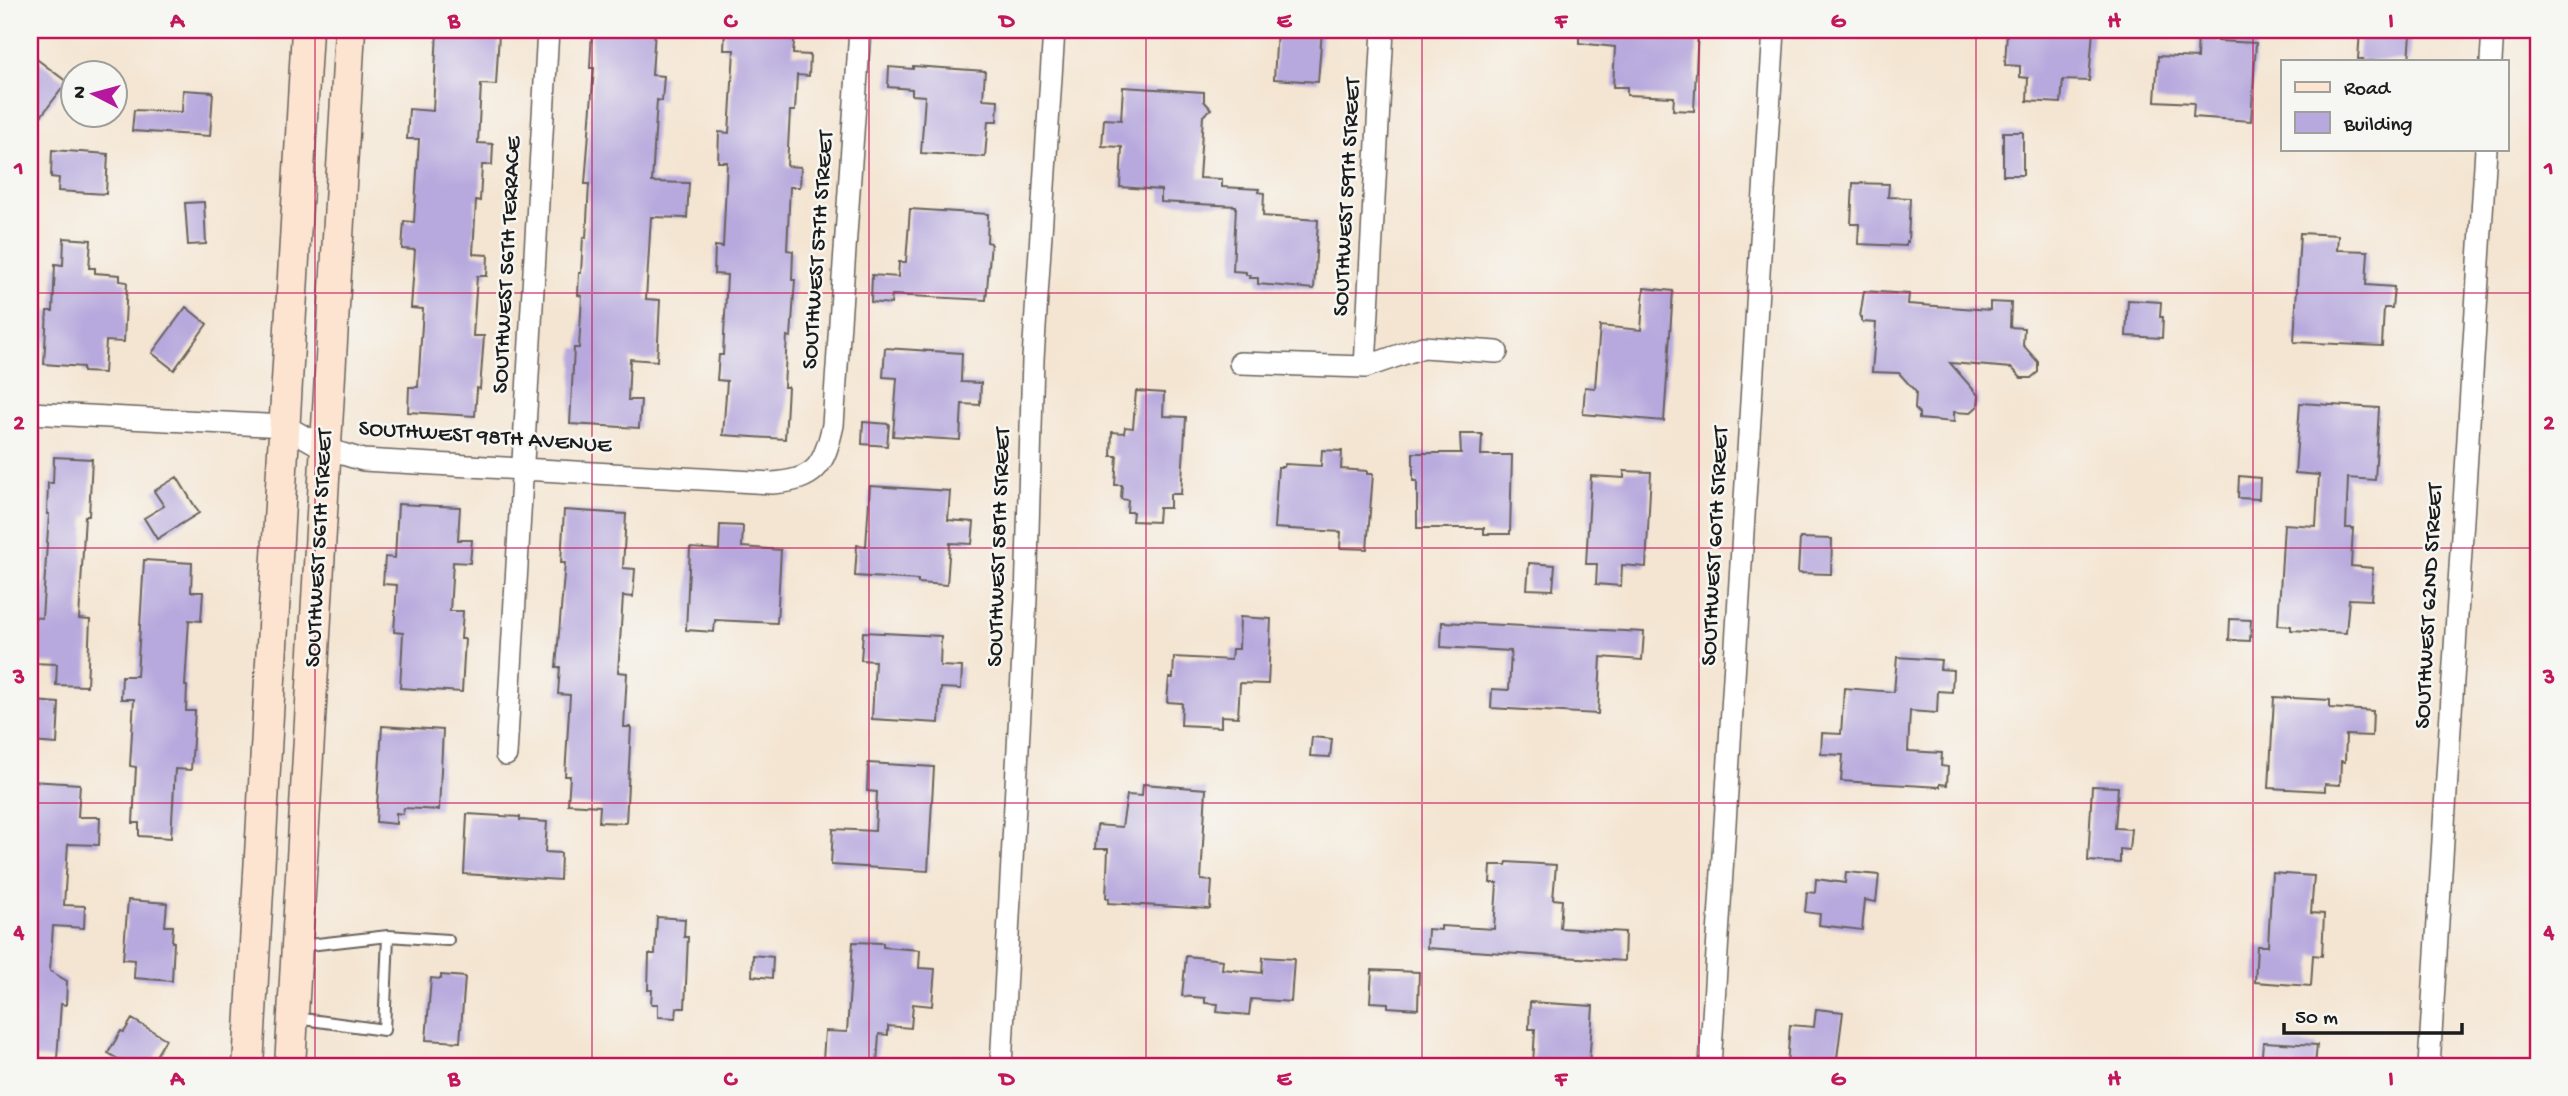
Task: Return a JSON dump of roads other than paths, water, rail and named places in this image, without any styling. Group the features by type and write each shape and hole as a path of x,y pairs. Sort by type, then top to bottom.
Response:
{"main road":[{"name":"SOUTHWEST 56TH STREET","path":"248,1066 307,30"},
{"name":"SOUTHWEST 56TH STREET","path":"290,1066 350,30"}],"street":[{"name":"SOUTHWEST 56TH TERRACE","path":"506,755 548,30"},
{"name":"SOUTHWEST 57TH STREET","path":"814,470 823,458 833,425 860,30"},
{"name":"SOUTHWEST 58TH STREET","path":"1000,1066 1026,599 1033,359 1054,30"},
{"name":"SOUTHWEST 59TH STREET","path":"1365,367 1383,30"},
{"name":"SOUTHWEST 60TH STREET","path":"1710,1066 1774,30"},
{"path":"2491,60 2493,30"},
{"name":"SOUTHWEST 62ND STREET","path":"2429,1066 2486,150"},
{"path":"1240,363 1365,367 1423,347 1497,352"},
{"name":"SOUTHWEST 98TH AVENUE","path":"30,413 285,426 326,449 363,460 772,483 802,479 814,470"}],"lane":[{"path":"297,946 388,936 448,940"},
{"path":"293,1017 384,1030 388,936"}]}
